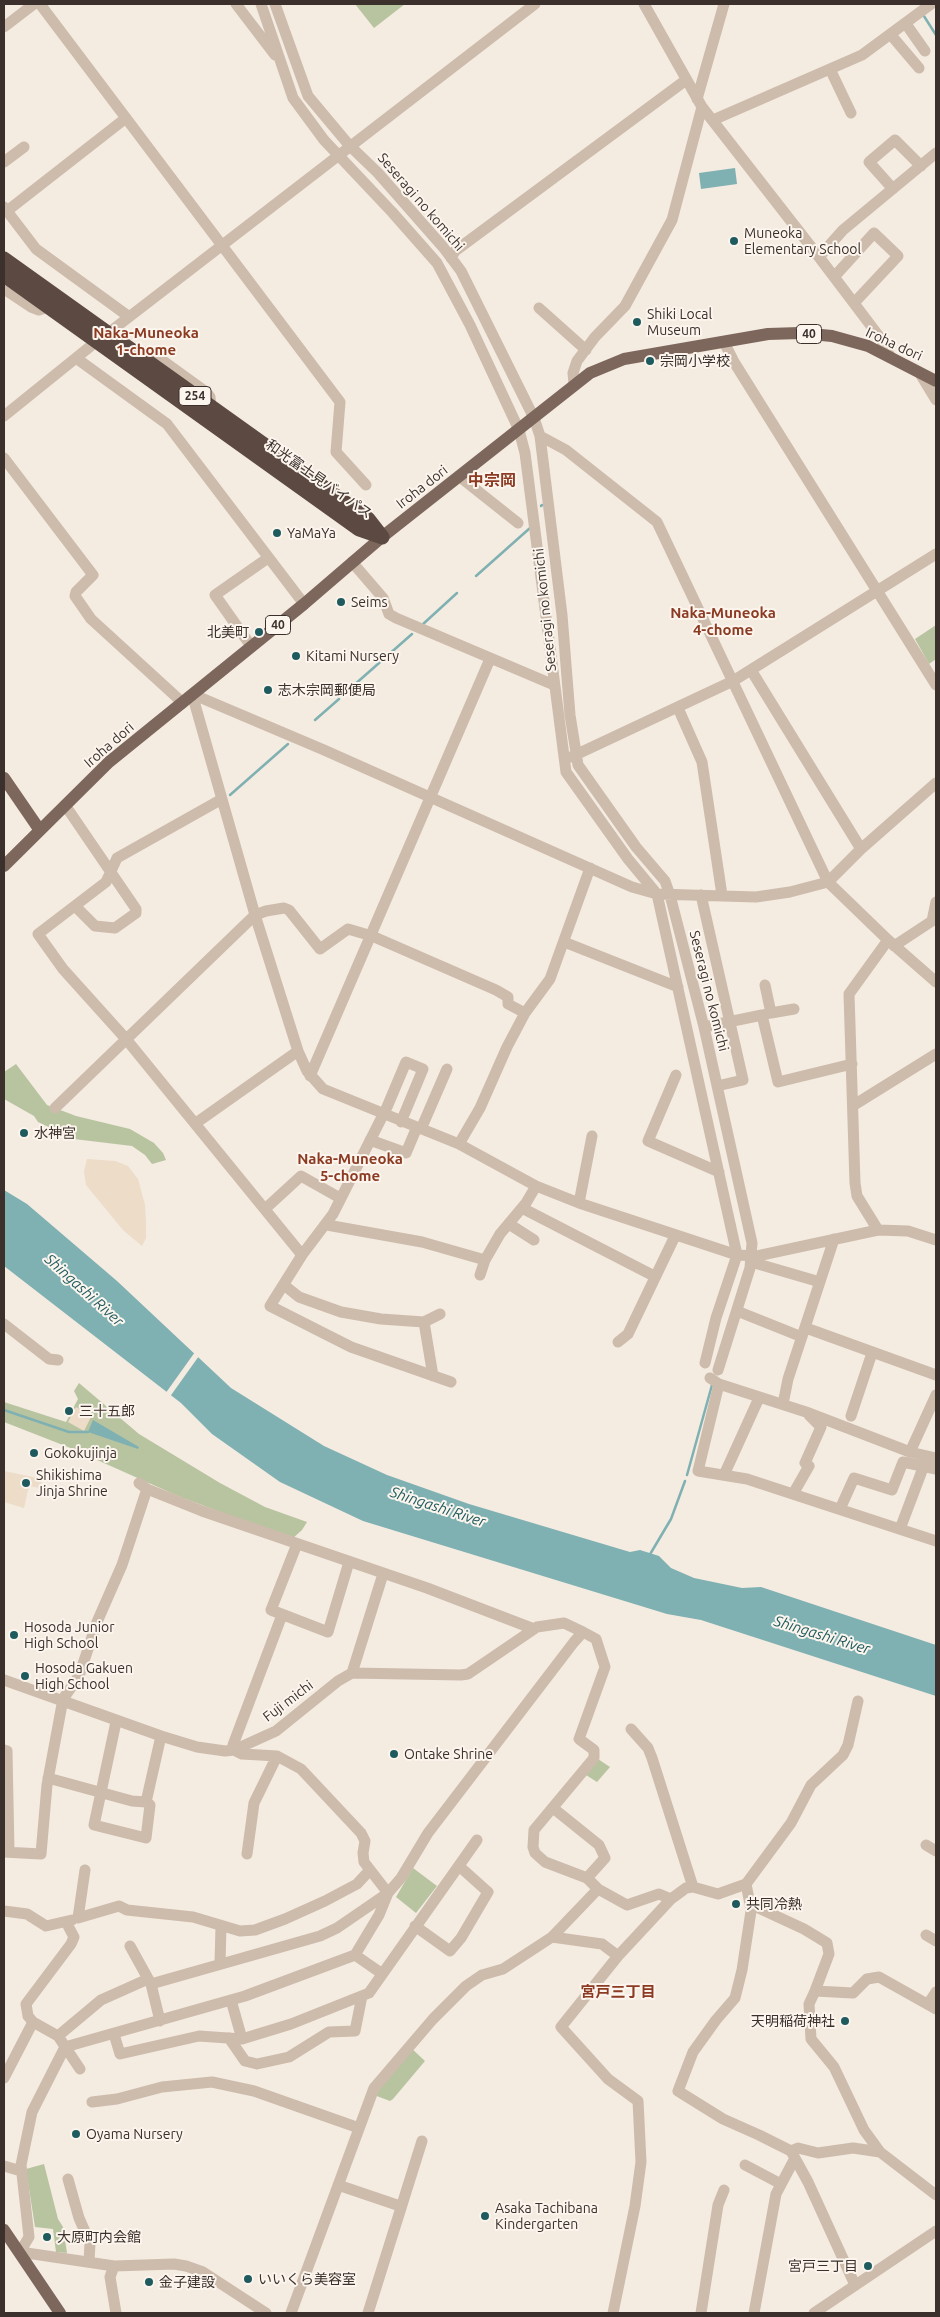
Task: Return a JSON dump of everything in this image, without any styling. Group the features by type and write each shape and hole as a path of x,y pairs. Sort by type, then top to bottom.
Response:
{"highway":[{"name":"和光富士見バイパス","path":"4,259 102,337 359,529 382,537"},
{"name":"和光富士見バイパス","path":"4,275 48,307 137,355 368,519 382,537"}],"main road":[{"name":"Iroha dori","path":"4,866 39,829 109,762 304,604 382,537 460,477 574,384 595,370 624,359 768,334 816,334 850,340 890,356 936,381"},
{"path":"4,778 39,829"},
{"path":"4,2230 60,2313"}],"street":[{"path":"4,27 34,4"},
{"path":"40,4 223,244 340,402 336,452 366,485"},
{"path":"236,4 281,62"},
{"name":"Seseragi no komichi","path":"261,4 274,10 308,96 342,151 437,263 526,424 540,436 562,615 570,715 572,757 567,774 628,859 664,894 704,1027 752,1242 752,1255"},
{"path":"4,416 128,316 535,4"},
{"path":"644,4 700,103 819,256 881,339 890,356"},
{"path":"574,384 573,372 586,350 625,306 672,220 724,4"},
{"path":"713,120 862,55 929,6"},
{"name":"Seseragi no komichi","path":"274,10 281,62 293,98 312,125 342,151 384,179 452,258 461,270 478,309 492,332 526,424 525,453 554,685 572,757 636,847 665,881 664,894 678,987 738,1254"},
{"path":"906,24 924,51"},
{"path":"891,35 919,68"},
{"path":"830,70 851,113"},
{"path":"452,258 455,251 686,80"},
{"path":"126,118 5,209 36,250 128,316"},
{"path":"893,189 869,162 895,140 920,166"},
{"path":"4,162 24,147"},
{"path":"819,256 843,230 936,153"},
{"path":"834,277 874,233 898,256 854,303"},
{"path":"4,289 31,307 39,310 48,307"},
{"path":"539,308 586,350"},
{"path":"724,342 734,362 936,685"},
{"path":"76,358 167,424 304,604"},
{"path":"919,372 936,400"},
{"path":"540,436 566,450 657,522 677,568 828,882 891,943 936,982"},
{"path":"4,458 93,575 76,592 75,596 90,619 183,703"},
{"path":"460,477 518,523"},
{"path":"572,757 733,681 936,554"},
{"path":"251,646 216,595 268,558"},
{"path":"352,562 383,598 389,614 554,685"},
{"path":"310,1076 490,659"},
{"path":"751,670 861,848"},
{"path":"192,694 632,887 664,894 756,897 790,892 828,882 861,848 936,784"},
{"path":"192,694 255,915 298,1051 310,1076 323,1089 459,1144 536,1186 579,1203 656,1227 675,1236 738,1254 752,1255 878,1230 908,1231 936,1240"},
{"path":"678,708 702,762 722,895"},
{"path":"222,799 117,858 106,882 38,934 63,969 126,1039 302,1255"},
{"path":"65,806 136,909 136,914 115,928 95,926 76,906"},
{"path":"459,1144 480,1108 524,1013 550,979 590,868"},
{"path":"701,895 743,1080 716,1086"},
{"path":"878,1230 857,1196 854,1163 854,1105 849,994 870,961 891,943 932,921 936,902"},
{"path":"55,1108 255,915 284,908 289,910 320,949 348,929 372,936 496,990 508,997 508,1004 524,1013"},
{"path":"564,942 678,987"},
{"path":"766,985 766,1014 778,1082 852,1064"},
{"path":"704,1027 794,1009"},
{"path":"196,1123 298,1051"},
{"path":"854,1105 936,1054"},
{"path":"401,1122 423,1069 406,1062 370,1140 327,1225 302,1255 270,1306 351,1347 451,1382"},
{"path":"370,1140 406,1153 447,1069"},
{"path":"676,1076 648,1141 719,1172"},
{"path":"579,1203 592,1136"},
{"path":"265,1210 300,1176 340,1198"},
{"path":"480,1275 486,1260 508,1224 522,1208 536,1186"},
{"path":"522,1208 654,1276"},
{"path":"508,1224 534,1240"},
{"path":"327,1225 422,1242 486,1260"},
{"path":"618,1342 628,1334 648,1296 654,1276 675,1236"},
{"path":"783,1404 834,1239"},
{"path":"705,1363 716,1318 738,1254"},
{"path":"752,1255 758,1264 820,1282"},
{"path":"752,1255 716,1378 698,1471 747,1479 936,1541"},
{"path":"284,1284 299,1297 341,1312 381,1319 424,1322 440,1314"},
{"path":"737,1311 872,1353 936,1376"},
{"path":"424,1322 433,1376"},
{"path":"4,1324 49,1359 58,1360"},
{"path":"851,1416 872,1353"},
{"path":"716,1378 759,1398 806,1412 910,1452 929,1460 936,1469"},
{"path":"910,1452 936,1395"},
{"path":"724,1475 759,1398"},
{"path":"794,1494 809,1466 805,1463 821,1427 806,1412"},
{"path":"840,1509 854,1478 892,1490 903,1462 929,1460"},
{"path":"900,1529 929,1460"},
{"path":"4,1750 7,1751 6,1852 41,1854 48,1778 63,1703 79,1676 97,1622 122,1565 143,1486 297,1544 426,1588 534,1629"},
{"path":"297,1544 271,1610 328,1632 349,1562"},
{"path":"383,1574 352,1673 468,1674 534,1629 552,1623 564,1623 596,1639 605,1667 579,1739 594,1750 594,1758 534,1830 533,1847 545,1862 587,1878 598,1890 627,1905 659,1894 670,1900"},
{"path":"282,1615 233,1745 234,1750 242,1754 277,1756 301,1769 327,1799 355,1825 365,1841 364,1862 388,1893"},
{"path":"58,2036 101,2000 149,1981 275,1950 320,1936 388,1893 401,1878 428,1832 583,1632"},
{"name":"Fuji michi","path":"4,1680 116,1722 216,1751 234,1750 276,1730 352,1673"},
{"path":"612,2313 635,2206 641,2162 638,2101 608,2079 561,2027 618,1956 678,1892 694,1887 718,1894 746,1884 791,1824 811,1785 843,1755 848,1745 858,1701"},
{"path":"48,1778 102,1793 146,1802 150,1805 146,1838 94,1825 102,1793 116,1722"},
{"path":"631,1729 648,1748 652,1758 694,1887"},
{"path":"146,1802 162,1736"},
{"path":"247,1854 254,1802 277,1756"},
{"path":"553,1808 600,1845 605,1858 587,1878"},
{"path":"114,2034 120,2054 199,2036 242,2039 290,2024 369,1994 381,1974 477,1840"},
{"path":"415,1926 450,1951 460,1938 488,1892 459,1866"},
{"path":"78,1918 85,1870"},
{"path":"4,1912 28,1914 46,1926 120,1906 127,1910 193,1917 240,1931 255,1930 285,1919 348,1890 369,1870"},
{"path":"746,1884 751,1912 735,1998 693,2052 678,2091 723,2120 759,2134 793,2155 856,2286"},
{"path":"291,2313 374,2088 433,2019 466,1986 482,1975 503,1969 552,1937 598,1890"},
{"path":"266,2313 198,2270 174,2264 114,2266 20,2252 28,2237 21,2160 32,2112 65,2047 231,2000 355,1955 379,1915 388,1893"},
{"path":"750,1904 804,1929 827,1943 829,1954 809,2004 811,2039 834,2068 864,2130 880,2152 936,2195"},
{"path":"66,1922 74,1937 71,1944 26,2004 28,2016 33,2022 58,2036 80,2069"},
{"path":"220,1963 222,1927"},
{"path":"552,1937 602,1944 618,1956"},
{"path":"130,1946 149,1981 160,2021"},
{"path":"355,1955 381,1974"},
{"path":"815,1992 853,1993 867,1979 879,1976 932,2007 936,1992"},
{"path":"229,2038 245,2061 257,2064 289,2057 329,2032 355,2031 362,1996"},
{"path":"231,2000 242,2039"},
{"path":"4,2078 33,2022"},
{"path":"92,2102 117,2099 162,2088 212,2082 254,2091 359,2128"},
{"path":"368,2313 400,2206 422,2141"},
{"path":"754,2313 776,2194 798,2148 818,2153 853,2148 880,2152"},
{"path":"745,2165 781,2184"},
{"path":"4,2166 21,2171"},
{"path":"68,2179 78,2218 90,2243 89,2262"},
{"path":"338,2185 400,2206"},
{"path":"701,2313 718,2205 724,2190"},
{"path":"814,2313 936,2231"},
{"path":"114,2266 110,2277 116,2313"}],"green space":[{"path":"355,4 405,4 374,28"},
{"path":"936,625 936,659 929,664 915,639"},
{"path":"16,1064 47,1105 76,1116 130,1129 154,1143 163,1153 166,1160 152,1164 145,1155 132,1146 74,1139 38,1122 34,1116 4,1099 4,1072"},
{"path":"79,1383 139,1434 220,1483 265,1507 307,1522 302,1530 292,1539 178,1496 68,1447 4,1422 4,1402 66,1422 78,1399 74,1391"},
{"path":"598,1759 610,1767 597,1782 586,1775"},
{"path":"413,1868 437,1886 416,1913 396,1897"},
{"path":"410,2047 425,2061 390,2101 374,2095"},
{"path":"44,2164 58,2219 63,2227 67,2253 56,2252 53,2229 35,2227 26,2169"}],"shaded area":[{"path":"87,1159 115,1161 128,1166 138,1179 145,1205 146,1238 142,1246 123,1230 86,1185 84,1171"},
{"path":"76,1407 92,1415 84,1431 68,1422"},
{"path":"4,1471 42,1479 40,1488 29,1486 24,1508 4,1502"}],"water":[{"path":"735,168 737,184 701,189 699,173"},
{"name":"Shingashi River","path":"4,1190 27,1204 117,1281 231,1388 324,1446 387,1475 469,1504 630,1552 640,1550 659,1556 671,1568 694,1578 742,1588 761,1587 936,1645 936,1696 701,1620 667,1614 363,1521 280,1482 212,1434 181,1403 4,1266"},
{"path":"93,1420 139,1447 138,1449 88,1432"}],"pier":[{"path":"195,1352 199,1356 169,1398 165,1394"}],"waterway":[{"path":"922,13 936,35"},
{"path":"476,576 530,528"},
{"path":"422,625 457,593"},
{"path":"345,693 412,634"},
{"path":"315,720 339,699"},
{"path":"230,795 288,744"},
{"path":"687,1475 712,1385"},
{"path":"4,1410 69,1432 88,1432"},
{"path":"649,1556 671,1519 685,1481"}],"place":[{"name":"Muneoka Elementary School","path":"734,241"},
{"name":"Shiki Local Museum","path":"637,322"},
{"name":"宗岡小学校","path":"650,361"},
{"name":"YaMaYa","path":"277,533"},
{"name":"Seims","path":"341,602"},
{"name":"北美町","path":"259,632"},
{"name":"Kitami Nursery","path":"296,656"},
{"name":"志木宗岡郵便局","path":"268,690"},
{"name":"水神宮","path":"24,1133"},
{"name":"三十五郎","path":"69,1411"},
{"name":"Gokokujinja","path":"34,1453"},
{"name":"Shikishima Jinja Shrine","path":"26,1483"},
{"name":"Hosoda Junior High School","path":"14,1635"},
{"name":"Hosoda Gakuen High School","path":"25,1676"},
{"name":"Ontake Shrine","path":"394,1754"},
{"name":"共同冷熱","path":"736,1904"},
{"name":"天明稲荷神社","path":"845,2021"},
{"name":"Oyama Nursery","path":"76,2134"},
{"name":"Asaka Tachibana Kindergarten","path":"485,2216"},
{"name":"大原町内会館","path":"47,2237"},
{"name":"宮戸三丁目","path":"868,2266"},
{"name":"いいくら美容室","path":"248,2279"},
{"name":"金子建設","path":"149,2282"}],"district":[{"name":"Naka-Muneoka 1-chome","path":"146,342"},
{"name":"中宗岡","path":"492,481"},
{"name":"Naka-Muneoka 4-chome","path":"723,622"},
{"name":"Naka-Muneoka 5-chome","path":"350,1168"},
{"name":"宮戸三丁目","path":"618,1992"}]}
